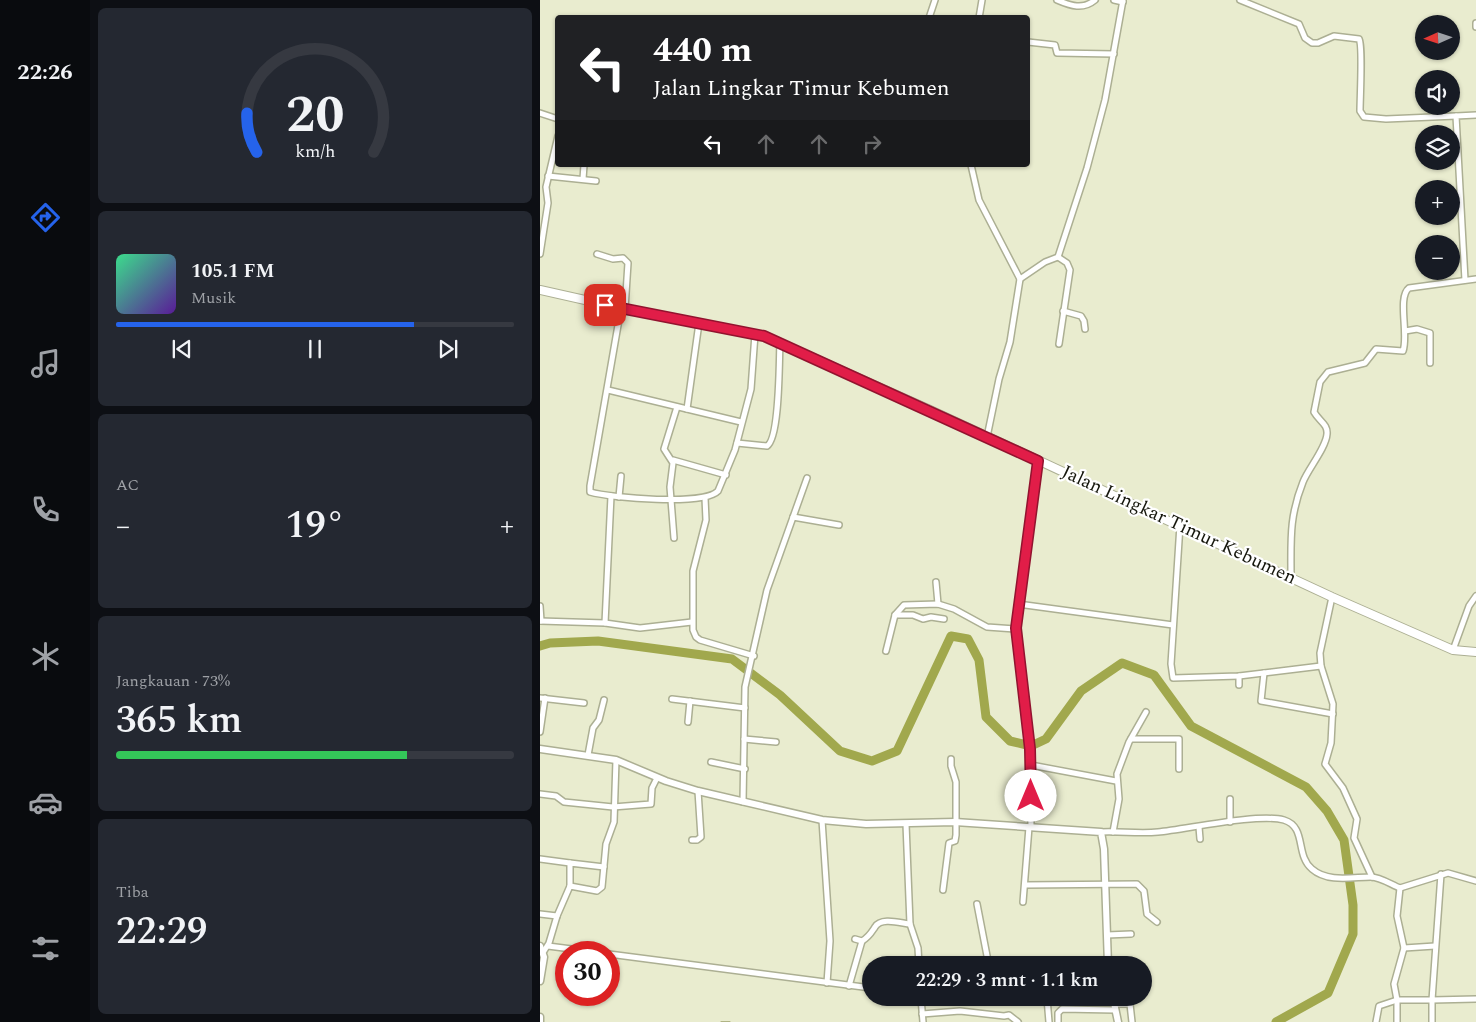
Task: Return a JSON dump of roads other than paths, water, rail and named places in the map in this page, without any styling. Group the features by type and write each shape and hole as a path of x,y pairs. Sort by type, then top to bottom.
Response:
{"main road":[{"name":"Jalan Lingkar Timur Kebumen","path":"540,290 623,309 754,334 780,342 1180,525 1332,597 1453,650 1476,652"}],"street":[{"path":"930,15 936,0"},
{"path":"980,15 982,0"},
{"path":"1057,0 1079,6 1088,5 1095,0"},
{"path":"1058,257 1088,168 1114,54 1123,1 1114,0"},
{"path":"1240,0 1299,24 1305,38 1312,43 1318,43 1334,36 1359,39 1362,46 1359,64 1360,111 1364,117 1386,119 1476,115"},
{"path":"1030,42 1055,45 1057,53 1114,54"},
{"path":"540,113 555,118"},
{"path":"1456,116 1465,280"},
{"path":"540,254 548,203 546,192 548,176 555,148"},
{"path":"583,179 584,167"},
{"path":"971,167 979,200 1020,280 1010,342 999,380 987,437"},
{"path":"548,176 596,181"},
{"path":"597,254 610,259 623,258 629,264 623,309 590,492 619,497 672,499 705,498 718,491 726,475 737,443 753,382 754,334"},
{"path":"1020,280 1045,262 1058,257"},
{"path":"1058,257 1067,263 1070,268 1059,344"},
{"path":"1291,577 1293,512 1304,480 1326,438 1326,427 1314,412 1320,382 1330,370 1365,363 1376,349 1401,352 1404,349 1405,290 1476,278"},
{"path":"1064,310 1081,316 1084,321 1084,329"},
{"path":"687,409 700,323"},
{"path":"1405,331 1417,329 1430,333 1430,363"},
{"path":"737,443 767,446 770,443 776,410 780,342"},
{"path":"608,390 741,422"},
{"path":"678,407 664,448 673,460 726,475"},
{"path":"673,460 670,482 674,538"},
{"path":"1023,902 1030,827 1031,765 1016,628 1038,461"},
{"path":"619,497 620,476"},
{"path":"743,802 745,687 767,590 807,478"},
{"path":"605,623 611,496"},
{"path":"705,498 706,520 693,571 692,622 694,634 700,640 753,658"},
{"path":"793,517 839,525"},
{"path":"1180,525 1173,625 1171,671 1173,678 1239,676 1320,666"},
{"path":"936,582 938,604"},
{"path":"1453,650 1470,606 1476,596"},
{"path":"1332,597 1321,640 1320,666 1331,692 1333,714 1332,743 1325,764 1343,788 1357,819 1354,836 1370,877"},
{"path":"886,651 895,615 904,605 938,604 954,609 987,627 1016,628"},
{"path":"1018,604 1173,625"},
{"path":"540,606 540,621 605,623 642,628 692,622"},
{"path":"895,615 944,619"},
{"path":"1264,673 1261,701 1333,714"},
{"path":"1239,676 1239,685"},
{"path":"540,732 543,698 584,703"},
{"path":"672,699 745,708"},
{"path":"588,755 593,727 599,719 604,700"},
{"path":"688,722 690,701"},
{"path":"1113,832 1119,799 1116,781 1120,764 1146,712"},
{"path":"744,738 776,742"},
{"path":"1131,739 1179,740 1179,769"},
{"path":"540,750 616,760 657,778 698,791 822,820 866,824 955,822 1101,832 1144,833 1269,819 1291,823 1297,829 1302,856 1311,868 1324,876 1335,878 1370,877 1400,888 1441,874 1453,873 1476,881"},
{"path":"943,890 949,844 955,840 956,782 951,759"},
{"path":"570,886 600,890 602,885 606,844 614,822 616,760"},
{"path":"711,762 745,768"},
{"path":"1031,765 1116,781"},
{"path":"540,794 556,796 562,802 613,807 651,804 652,788 657,778"},
{"path":"692,840 698,840 701,837 698,791"},
{"path":"1230,799 1230,822"},
{"path":"822,820 830,941 827,983"},
{"path":"906,824 910,924 918,948 918,956"},
{"path":"1199,827 1200,839"},
{"path":"1101,832 1104,849 1108,956"},
{"path":"540,859 604,867"},
{"path":"540,981 544,948 570,886 570,863"},
{"path":"1432,1022 1435,946 1441,874"},
{"path":"1025,885 1140,885 1144,891 1147,914 1157,922"},
{"path":"1397,1022 1397,1000 1394,984 1404,948 1397,916 1400,888"},
{"path":"976,904 987,956"},
{"path":"540,914 557,916"},
{"path":"849,986 862,941 870,935 876,924 882,922 910,924"},
{"path":"1107,934 1131,934"},
{"path":"855,939 862,941"},
{"path":"1404,948 1435,946"},
{"path":"620,955 862,987"},
{"path":"1376,1022 1379,1006 1397,1000 1476,999"},
{"path":"922,1006 923,1022"},
{"path":"1048,1006 1049,1022"},
{"path":"1058,1022 1059,1010 1096,1006"},
{"path":"1114,1006 1118,1022"},
{"path":"1130,1006 1132,1022"},
{"path":"922,1014 960,1011 1008,1015 1018,1022"},
{"path":"540,1017 540,1022"}],"waterway":[{"path":"540,646 550,643 598,641 732,659 780,695 840,751 872,761 897,751 951,636 968,639 979,660 986,717 1010,741 1031,746 1046,739 1081,691 1122,663 1154,675 1191,726 1306,787 1327,811 1344,840 1353,905 1353,934 1328,993 1276,1022"},
{"path":"721,1022 730,1022"}]}
